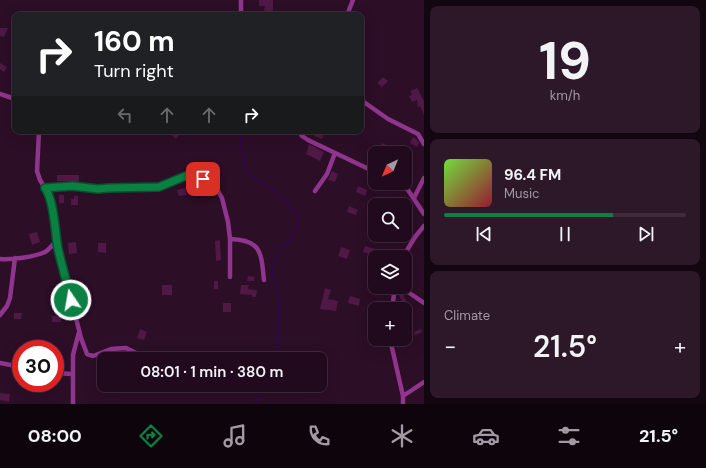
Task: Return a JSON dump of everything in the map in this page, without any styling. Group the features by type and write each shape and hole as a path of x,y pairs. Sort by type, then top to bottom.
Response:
{"street":[{"path":"241,0 241,12"},
{"path":"348,12 353,0"},
{"path":"0,94 12,98"},
{"path":"364,102 388,119 418,134 424,144"},
{"path":"39,134 38,177 48,193 57,240 84,348 90,356 97,355"},
{"path":"301,134 308,140 368,169"},
{"path":"315,191 327,174 335,154"},
{"path":"45,188 72,186 98,189 159,187 188,175 203,179 218,191 222,198 228,222 230,239 230,277"},
{"path":"414,198 424,178"},
{"path":"408,190 424,214"},
{"path":"407,250 414,237 424,226"},
{"path":"230,239 247,241 256,247 262,258 264,280"},
{"path":"0,258 15,258 42,253 57,240"},
{"path":"0,315 7,306 10,298 15,258"},
{"path":"411,294 424,303"},
{"path":"73,404 73,355 79,332"},
{"path":"392,346 403,396 403,404"},
{"path":"104,352 111,349 126,348 134,352"},
{"path":"0,363 12,365"},
{"path":"64,374 72,374"},
{"path":"403,396 424,382"}],"building":[{"path":"259,0 273,0 273,12 264,12 265,6 259,6"},
{"path":"0,28 8,28 4,37 0,36"},
{"path":"0,63 7,67 4,72 0,69"},
{"path":"383,77 388,81 382,87 377,83"},
{"path":"417,88 424,101 424,115 420,106 418,108 417,100 412,102 409,96 412,95 410,91"},
{"path":"170,134 180,134 176,139"},
{"path":"315,134 324,134 322,139 314,136"},
{"path":"413,137 419,143 417,147 410,143"},
{"path":"382,143 388,146 380,146"},
{"path":"309,144 324,152 320,161 306,154"},
{"path":"332,171 338,174 335,182 328,180"},
{"path":"57,175 79,175 79,182 57,181"},
{"path":"358,186 367,190 365,196 356,192"},
{"path":"185,188 187,195 179,196 177,190"},
{"path":"59,195 64,195 64,203 59,203"},
{"path":"74,196 78,196 78,205 71,205 71,199 74,199"},
{"path":"349,206 358,210 356,215 347,212"},
{"path":"37,232 40,242 32,245 29,234"},
{"path":"220,240 221,260 216,261 215,241"},
{"path":"76,242 77,253 69,254 68,243"},
{"path":"98,243 106,243 106,253 98,252"},
{"path":"365,246 375,249 368,250 368,254 363,252"},
{"path":"341,247 350,250 347,259 338,256"},
{"path":"248,276 255,277 254,281 247,281"},
{"path":"214,281 218,281 218,289 214,289"},
{"path":"162,285 172,285 172,295 162,295"},
{"path":"241,285 249,285 248,289 257,290 256,297 252,297 252,295 240,294"},
{"path":"325,288 331,290 328,299 338,301 336,311 320,309"},
{"path":"403,294 407,302 402,302 399,295"},
{"path":"350,296 360,299 359,306 348,303"},
{"path":"223,303 231,303 231,312 223,312"},
{"path":"14,313 22,313 21,319 14,319"},
{"path":"52,316 61,316 61,322 52,322"},
{"path":"140,329 147,332 144,340 137,338"},
{"path":"421,329 422,332 415,335 414,332"},
{"path":"0,393 10,394 9,402 0,400"}],"waterway":[{"path":"240,134 241,150 245,169 255,180 271,189 287,201 298,216 297,226 291,240 282,245 275,258 272,272 274,281 279,290 278,348 277,352"},
{"path":"256,404 261,392"}],"route":[{"path":"71,300 59,250 50,201 45,188 59,186 98,189 159,187 188,175 203,179"}]}
